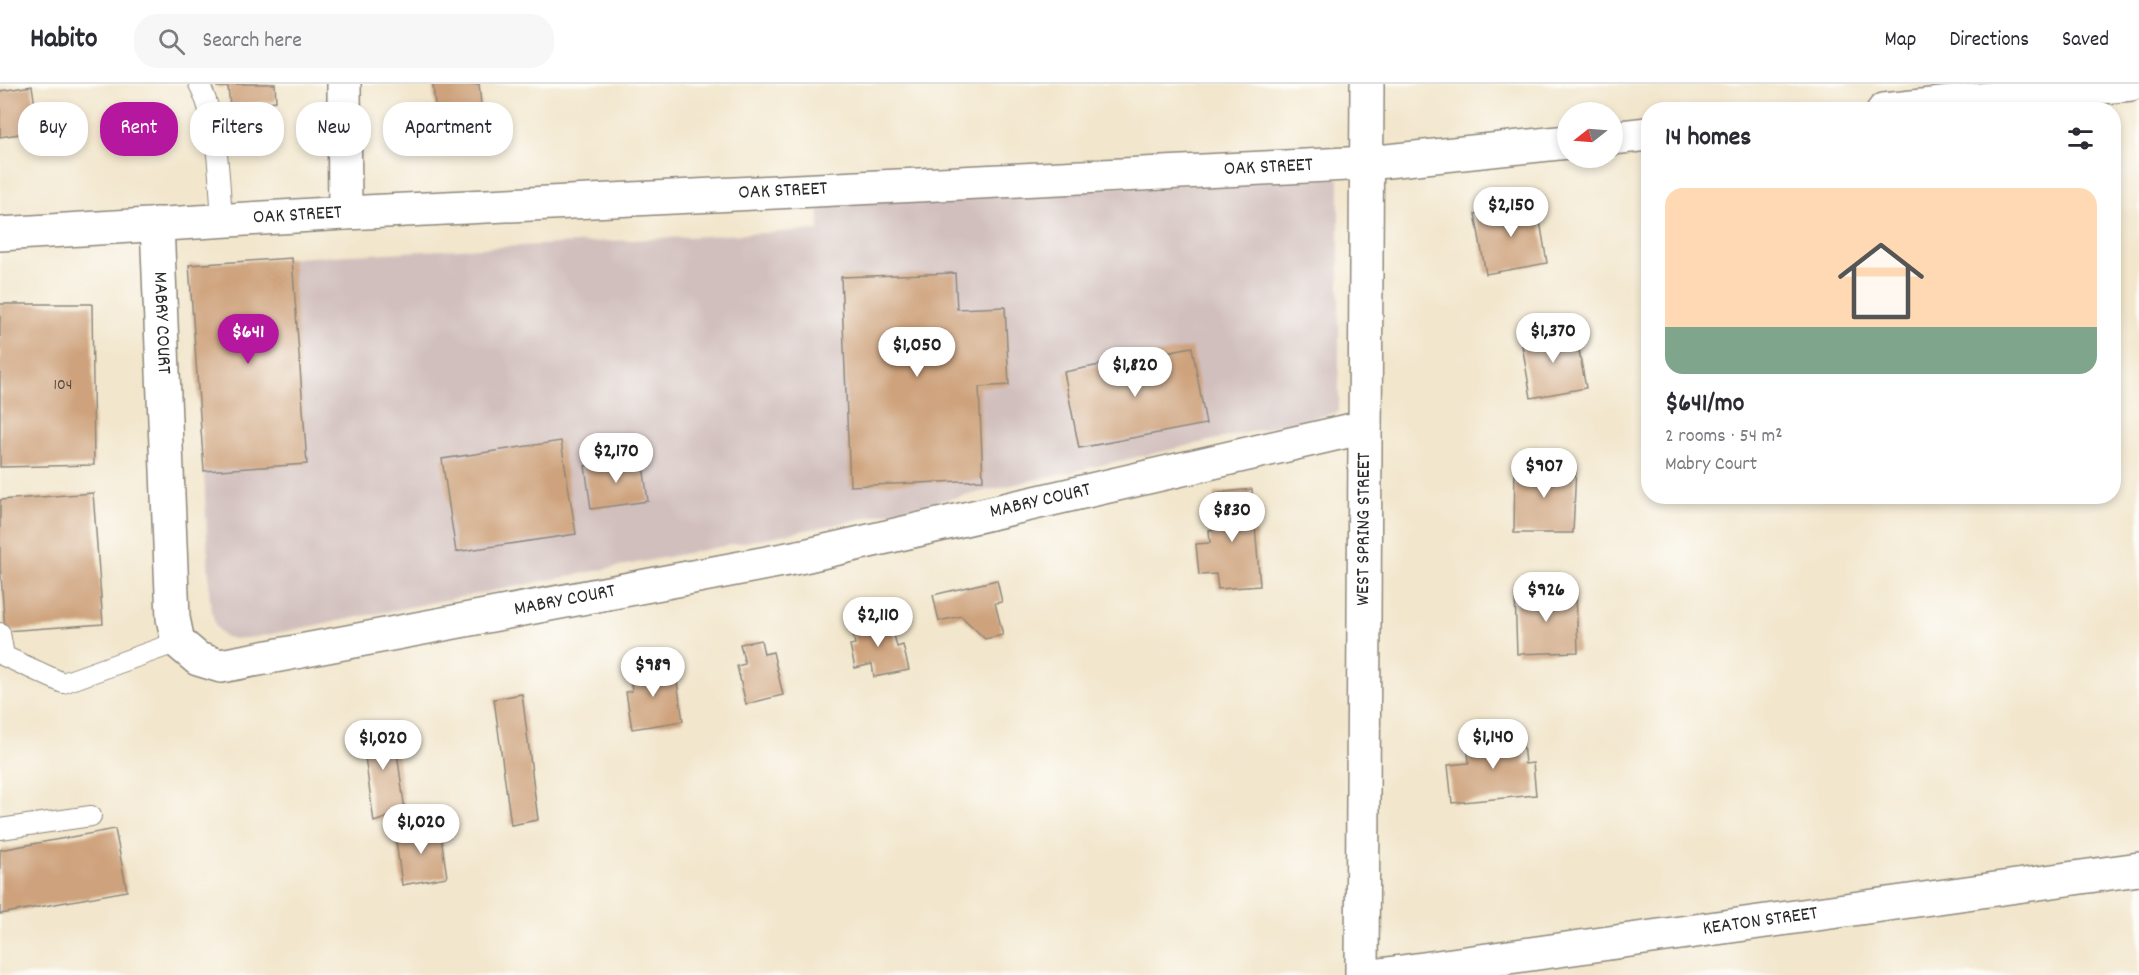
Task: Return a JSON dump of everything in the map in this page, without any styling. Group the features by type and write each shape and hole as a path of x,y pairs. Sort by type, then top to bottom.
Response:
{"street":[{"path":"345,84 345,213"},
{"name":"WEST SPRING STREET","path":"1362,975 1367,84"},
{"path":"1960,102 2131,84"},
{"path":"1623,137 1641,135"},
{"name":"OAK STREET","path":"0,234 345,213 1368,163 1557,143"},
{"name":"MABRY COURT","path":"157,224 173,618 178,642 198,659 221,666 804,556 1365,427"},
{"name":"KEATON STREET","path":"1380,975 2139,869"}],"lane":[{"path":"199,84 206,96 216,149 222,220"},
{"path":"0,633 4,656 63,683 178,642"},
{"path":"0,829 91,816"}],"shaded area":[{"path":"1339,178 1339,412 832,525 256,637 234,639 223,636 215,625 210,602 204,471 189,265 819,230 819,200"}],"building":[{"path":"217,84 275,84 276,101 230,102 228,87 217,87"},
{"path":"433,84 479,84 481,102 435,102"},
{"path":"32,86 34,102 18,102 18,134 0,137 0,91"},
{"path":"1537,203 1547,263 1486,274 1475,214"},
{"path":"292,258 307,464 204,471 189,265"},
{"path":"955,273 957,309 1005,307 1009,385 979,387 983,480 850,486 841,277"},
{"path":"0,304 92,304 94,465 0,467"},
{"path":"1575,329 1586,388 1531,398 1521,339"},
{"path":"1192,347 1206,424 1079,448 1064,372"},
{"path":"561,441 576,534 456,552 442,459"},
{"path":"642,458 648,501 591,509 585,466"},
{"path":"1515,465 1576,467 1573,533 1514,533"},
{"path":"1252,489 1260,586 1218,589 1216,574 1199,575 1196,544 1210,543 1209,530 1218,529 1215,493"},
{"path":"93,493 103,624 5,631 0,562 0,500"},
{"path":"997,580 1002,602 995,603 1003,635 985,639 961,616 939,621 933,595"},
{"path":"1576,592 1578,652 1517,654 1515,594"},
{"path":"890,618 897,647 903,645 909,670 874,677 872,664 855,668 850,645 855,644 851,627"},
{"path":"761,640 764,654 773,652 783,695 746,704 737,666 745,664 740,644"},
{"path":"669,664 672,683 677,682 683,721 632,729 626,692 632,691 629,671"},
{"path":"522,694 538,820 511,825 494,699"},
{"path":"393,723 405,811 374,822 361,728"},
{"path":"1522,733 1525,764 1533,763 1536,795 1452,803 1448,765 1469,763 1467,738"},
{"path":"439,824 447,877 402,885 395,833"},
{"path":"115,829 127,891 0,914 0,850"}]}
